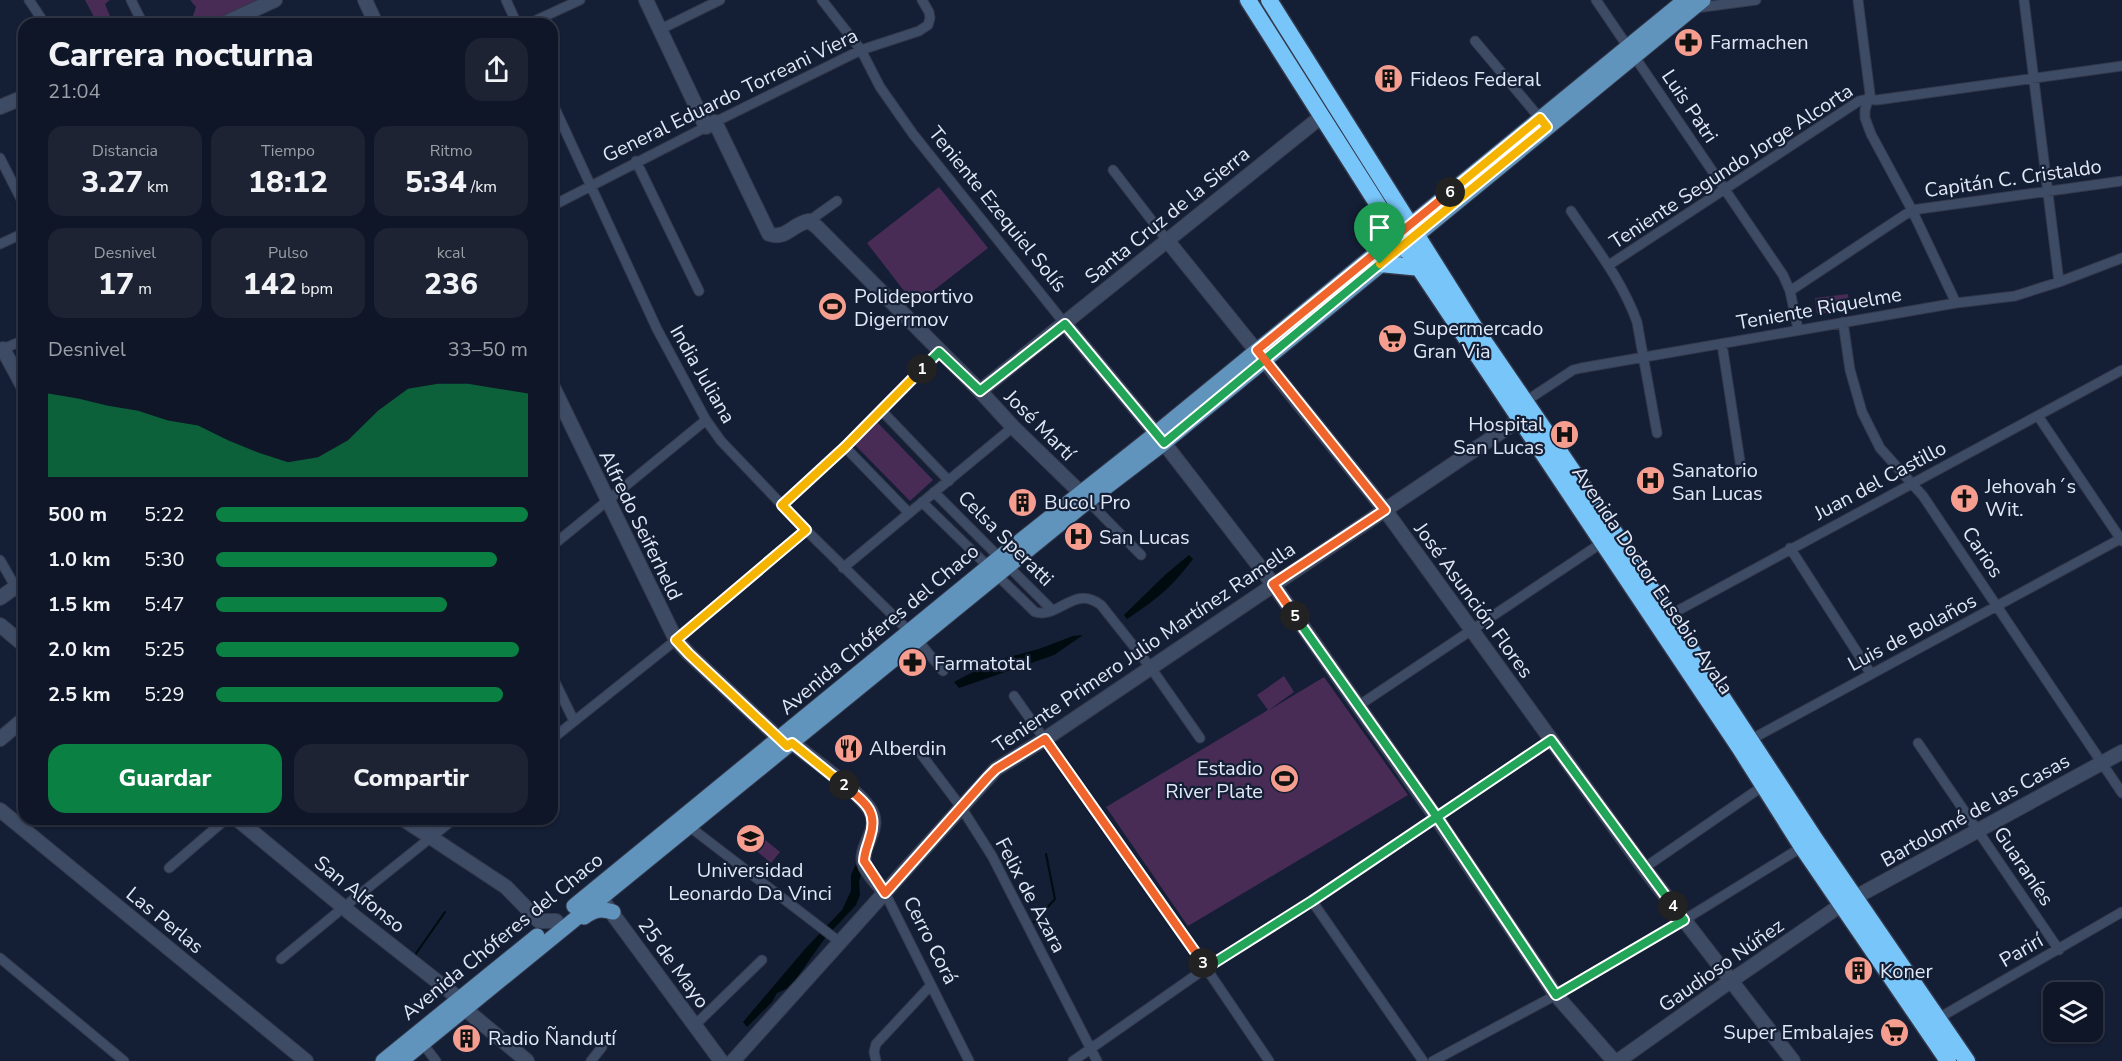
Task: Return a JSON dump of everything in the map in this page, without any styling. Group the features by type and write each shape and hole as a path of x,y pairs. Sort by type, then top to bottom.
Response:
{"highway":[{"name":"Avenida Doctor Eusebio Ayala","path":"1248,0 1322,116 1526,401 1802,848 1848,902 1967,1061"},
{"name":"Avenida Doctor Eusebio Ayala","path":"1269,0 1407,235 1421,268 1520,419 1609,538"},
{"path":"1380,264 1421,268"},
{"name":"Avenida Doctor Eusebio Ayala","path":"1662,619 1750,740 1948,1061"}],"main road":[{"path":"1407,235 1691,3"},
{"name":"Avenida Chóferes del Chaco","path":"1261,355 1380,264 1407,235"},
{"name":"Avenida Chóferes del Chaco","path":"383,1061 547,941 599,899 685,823 998,566 1160,439 1407,235"},
{"name":"Avenida Chóferes del Chaco","path":"401,1061 423,1044 462,1004 556,921 599,899 662,832 685,823"},
{"path":"547,941 556,939 599,909 599,899"}],"street":[{"path":"29,0 41,18"},
{"path":"131,0 140,18"},
{"path":"239,18 275,0"},
{"path":"365,0 373,18"},
{"path":"506,0 514,18"},
{"path":"541,18 580,0"},
{"path":"646,0 659,30 770,234 783,236 799,223 809,221 837,201"},
{"path":"659,30 720,0"},
{"name":"Teniente Ezequiel Solís","path":"822,0 861,50 880,87 913,135 1160,439 1273,584 1437,817 1556,995 1616,1061"},
{"name":"General Eduardo Torreani Viera","path":"558,203 636,161 861,50 919,31 928,25 930,18 922,0"},
{"name":"Luis Patri","path":"1596,0 1783,275 1790,291 1798,330"},
{"path":"1691,3 1756,0"},
{"path":"1858,0 1870,94 1865,118 1956,303"},
{"path":"2024,0 2059,282"},
{"path":"1475,41 1544,123"},
{"name":"Teniente Segundo Jorge Alcorta","path":"1609,265 1851,106 1868,99 1877,100 2122,66"},
{"path":"0,107 18,100"},
{"name":"India Juliana","path":"558,115 657,330 706,420 722,441 806,530 914,636"},
{"name":"Santa Cruz de la Sierra","path":"980,391 1065,324 1166,239 1322,116"},
{"path":"0,158 18,193"},
{"path":"636,161 699,291"},
{"name":"José Asunción Flores","path":"1113,170 1385,510 1644,868 1792,1061"},
{"name":"Capitán C. Cristaldo","path":"1790,291 1912,210 2122,181"},
{"path":"1570,211 1609,265 1625,292 1637,322 1657,433"},
{"name":"José Martí","path":"809,221 1141,555"},
{"path":"0,244 18,236"},
{"name":"Teniente Riquelme","path":"1526,401 1573,370 1956,303 2015,296 2122,258"},
{"name":"Carios","path":"1843,322 1850,370 1862,412 1880,448 1913,483 2122,792"},
{"path":"18,343 2,350 18,378"},
{"path":"1722,344 1740,468"},
{"path":"782,505 845,447 939,352"},
{"name":"Juan del Castillo","path":"1662,619 2122,370"},
{"name":"Alfredo Seiferheld","path":"558,398 676,640 786,741"},
{"path":"880,410 949,481"},
{"path":"2038,416 2122,539"},
{"name":"Teniente Primero Julio Martínez Ramella","path":"733,1061 837,940 885,893 996,769 1045,739 1520,419"},
{"path":"558,541 706,420"},
{"path":"843,568 1013,427"},
{"path":"845,447 909,513"},
{"name":"Celsa Speratti","path":"934,492 1035,612 1039,614 1052,609"},
{"name":"Celsa Speratti","path":"922,502 1052,609"},
{"path":"558,734 676,640 806,530"},
{"path":"1358,706 1609,538"},
{"name":"Luis de Bolaños","path":"1750,740 2122,539"},
{"path":"1790,548 1871,674"},
{"path":"0,560 18,582"},
{"path":"0,598 18,585"},
{"path":"1052,609 1077,598 1089,598 1107,609 1200,738"},
{"path":"0,625 18,640"},
{"path":"914,636 943,671"},
{"path":"558,688 574,721"},
{"path":"1014,696 1269,1061"},
{"path":"0,739 18,724"},
{"path":"1073,1061 1206,968 1312,901 1551,740"},
{"name":"Cerro Corá","path":"786,741 858,797 872,812 873,828 864,861 885,893 969,1061"},
{"name":"Guaraníes","path":"1918,743 2059,950"},
{"name":"Bartolomé de las Casas","path":"1848,902 2122,752"},
{"name":"Felix de Azara","path":"921,754 961,807 992,856 1097,1061"},
{"path":"1644,868 1763,786"},
{"name":"Las Perlas","path":"0,810 18,825"},
{"path":"685,823 837,940"},
{"name":"Las Perlas","path":"18,825 306,1061"},
{"path":"169,868 219,825"},
{"name":"San Alfonso","path":"244,825 462,1004 527,1061"},
{"path":"412,825 506,887 539,921 556,921"},
{"path":"430,838 431,825"},
{"path":"281,960 446,825"},
{"path":"1433,1061 1556,995 1802,848"},
{"name":"25 de Mayo","path":"599,899 721,1061"},
{"path":"1312,901 1423,1061"},
{"name":"Gaudioso Núñez","path":"1616,1061 1848,902"},
{"name":"Parirí","path":"1937,1018 2122,912"},
{"path":"0,958 124,1061"},
{"path":"695,1025 762,960"},
{"path":"876,1061 874,1052 876,1044 931,985"},
{"path":"423,1044 436,1061"},
{"path":"591,1061 602,1047"}],"shaded area":[{"path":"85,0 110,0 105,4 109,18 94,18"},
{"path":"190,0 270,0 241,18 192,18 196,7"},
{"path":"939,187 988,248 915,305 867,243"},
{"path":"1848,294 1850,310 1817,314 1815,298"},
{"path":"878,423 933,480 910,501 855,445"},
{"path":"1189,555 1193,559 1178,578 1155,599 1127,619 1124,615"},
{"path":"1083,635 1054,655 959,688 954,682 994,661 1039,649 1073,636"},
{"path":"1284,676 1294,692 1269,710 1324,677 1408,795 1188,926 1106,807 1268,710 1257,695"},
{"path":"757,833 780,852 771,863 748,844"},
{"path":"856,864 862,873 859,881 860,895 856,905 825,938 796,979 786,989 777,993 772,1002 747,1027 743,1022 805,949 842,910 851,891 851,875"}],"waterway":[{"path":"1034,922 1055,899 1046,854"},
{"path":"415,955 445,912"}],"place":[{"name":"Farmachen","path":"1689,42"},
{"name":"Fideos Federal","path":"1389,79"},
{"name":"Polideportivo Digerrmov","path":"833,307"},
{"name":"Supermercado Gran Via","path":"1392,339"},
{"name":"Hospital San Lucas","path":"1565,435"},
{"name":"Sanatorio San Lucas","path":"1651,481"},
{"name":"Jehovah´s Wit.","path":"1964,498"},
{"name":"Bucol Pro","path":"1023,502"},
{"name":"San Lucas","path":"1078,537"},
{"name":"Farmatotal","path":"913,663"},
{"name":"Alberdin","path":"848,748"},
{"name":"Estadio River Plate","path":"1284,779"},
{"name":"Universidad Leonardo Da Vinci","path":"750,839"},
{"name":"Koner","path":"1859,971"},
{"name":"Super Embalajes","path":"1895,1032"},
{"name":"Radio Ñandutí","path":"467,1038"}],"route":[{"path":"1380,264 1309,324 1265,360 1258,366 1164,443 1065,324 980,391 939,352 845,447 782,505 806,530 676,640 787,746 792,743 866,804 872,812 873,828 864,861 885,893 996,769 1045,739 1206,968 1312,901 1437,817 1494,778 1551,740 1684,920 1556,995 1437,817 1273,584 1385,510 1265,360 1257,350 1540,118 1547,127 1380,264"}]}
